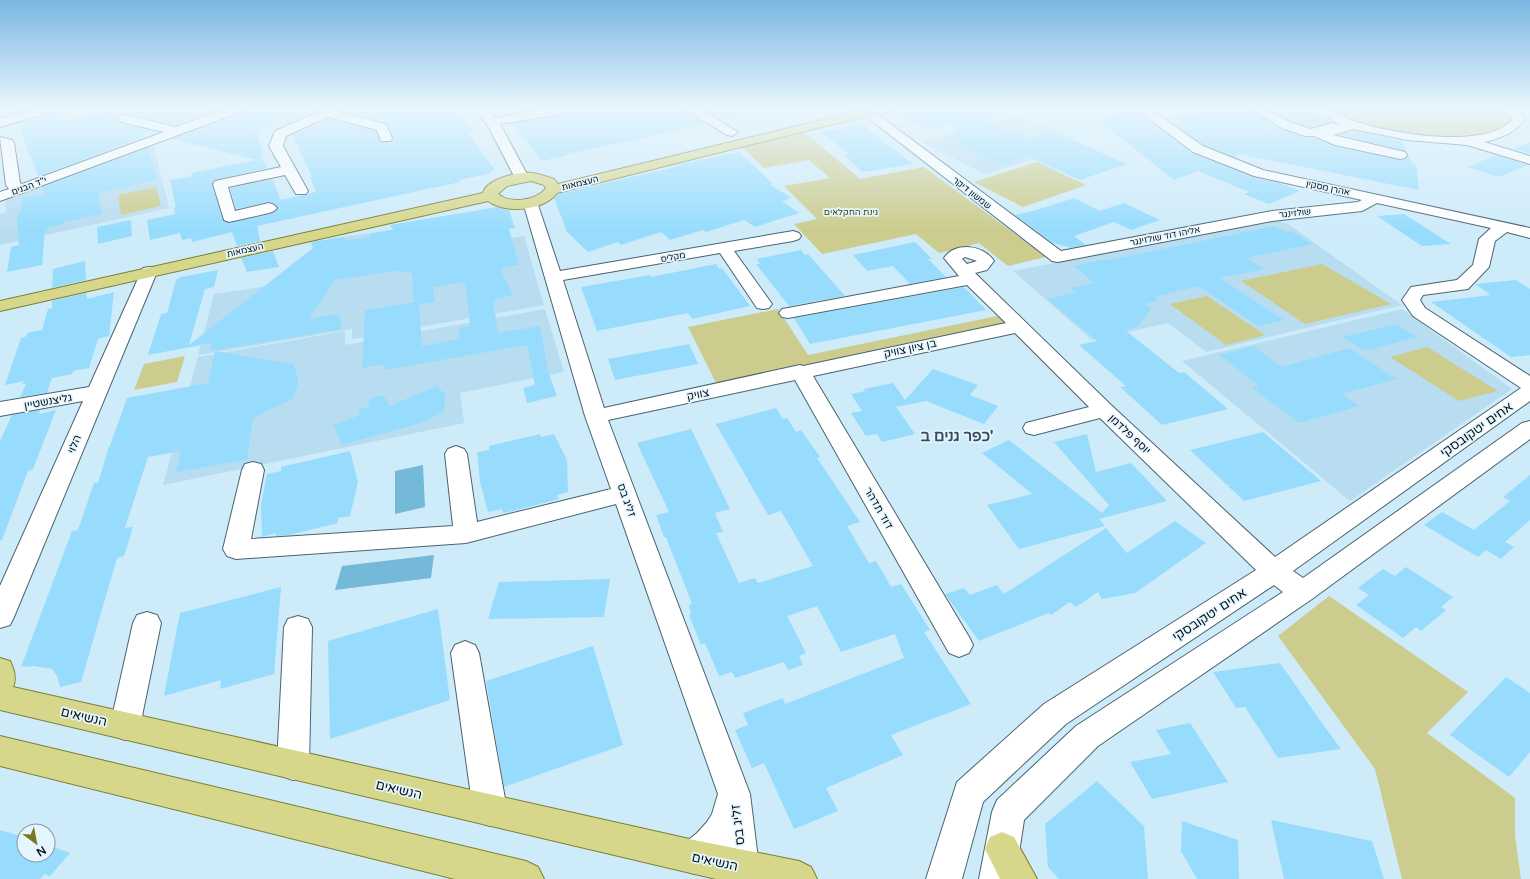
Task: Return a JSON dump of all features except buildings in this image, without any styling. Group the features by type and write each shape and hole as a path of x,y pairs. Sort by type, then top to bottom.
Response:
{"main road":[{"name":"העצמאות","path":"0,306 491,196 500,202 509,204 530,202 546,196 552,190 716,149"},
{"name":"העצמאות","path":"491,196 491,190 503,182 522,178 540,179 555,175"},
{"path":"540,179 551,184 552,190"},
{"path":"0,670 0,683"},
{"name":"הנשיאים","path":"0,696 694,857 740,873 799,879"},
{"path":"0,751 526,879"},
{"path":"1000,864 1019,879"}],"street":[{"path":"8,149 13,185 21,189"},
{"name":"י\"ד הבנים","path":"0,197 129,149"},
{"path":"278,149 300,190"},
{"path":"506,149 522,178"},
{"name":"שמשון דיקר","path":"916,149 1058,257"},
{"name":"אהרן מסקין","path":"1198,149 1253,171 1530,233"},
{"name":"אהרן מסקין","path":"1219,149 1270,169 1486,216 1530,228"},
{"path":"1370,149 1400,156"},
{"path":"1494,149 1530,160"},
{"path":"269,208 229,217 220,184 289,170"},
{"name":"שולזינגר","path":"1272,216 1362,206 1374,198"},
{"name":"זליג בס","path":"530,202 596,416 734,794 740,873"},
{"name":"אליהו דוד שולזינגר","path":"1058,257 1272,216"},
{"path":"1504,226 1487,239 1481,267 1462,284 1417,291 1410,300 1419,312 1530,385"},
{"name":"מקליס","path":"552,277 793,236"},
{"path":"724,248 763,304"},
{"name":"הלוי","path":"0,617 149,272"},
{"name":"יוסף פלדמן","path":"788,313 966,274 1104,410 1274,571 1303,592"},
{"name":"בן ציון צוויק","path":"800,371 1020,326"},
{"name":"צוויק","path":"596,416 800,371"},
{"name":"דוד תדהר","path":"800,371 958,645"},
{"name":"אחים יטקובסקי","path":"944,879 969,792 1055,714 1274,571 1530,391"},
{"name":"גליצנשטיין","path":"0,409 96,392"},
{"path":"1034,428 1104,410"},
{"path":"1000,864 1009,812 1087,736 1303,592 1530,428"},
{"path":"456,454 466,534"},
{"path":"253,470 236,549 466,534 624,494"},
{"path":"125,726 147,623"},
{"path":"293,765 298,628"},
{"path":"465,653 490,810"},
{"name":"זליג בס","path":"694,857 709,846 720,833 728,820 734,794"}],"shaded area":[{"path":"144,149 154,149 169,208 0,245 0,214 6,213 5,200"},
{"path":"936,149 1066,149 985,174"},
{"path":"1276,220 1288,224 1402,305 1206,352 1168,323 1092,340 1013,271"},
{"path":"404,228 406,254 524,236 544,305 352,339 352,329 198,355 214,294 326,277 329,239"},
{"path":"545,309 564,372 460,393 464,423 163,485 198,357 345,331 345,345"},
{"path":"1402,309 1512,389 1350,501 1182,361"}],"green space":[{"name":"גינת החקלאים","path":"744,149 824,149 860,179 924,167 1046,257 1008,266 979,243 939,253 916,234 822,254 794,224 817,219 784,186 830,178 809,160 764,168"},
{"path":"1037,162 1086,185 1023,207 974,182"},
{"path":"156,187 161,206 121,215 118,195"},
{"path":"1322,264 1391,304 1305,324 1241,281"},
{"path":"1207,296 1265,335 1226,345 1170,304"},
{"path":"778,309 808,355 1007,314 1020,326 719,389 688,327"},
{"path":"1427,347 1498,391 1459,401 1390,357"},
{"path":"185,356 177,382 134,390 144,364"},
{"path":"1329,596 1468,692 1427,733 1515,798 1515,836 1521,879 1402,879 1375,769 1278,636"}],"water":[{"path":"423,465 425,507 395,514 395,471"},
{"path":"434,555 431,578 335,590 342,566"}],"district":[{"name":"כפר גנים ב'","path":"957,436"}]}
